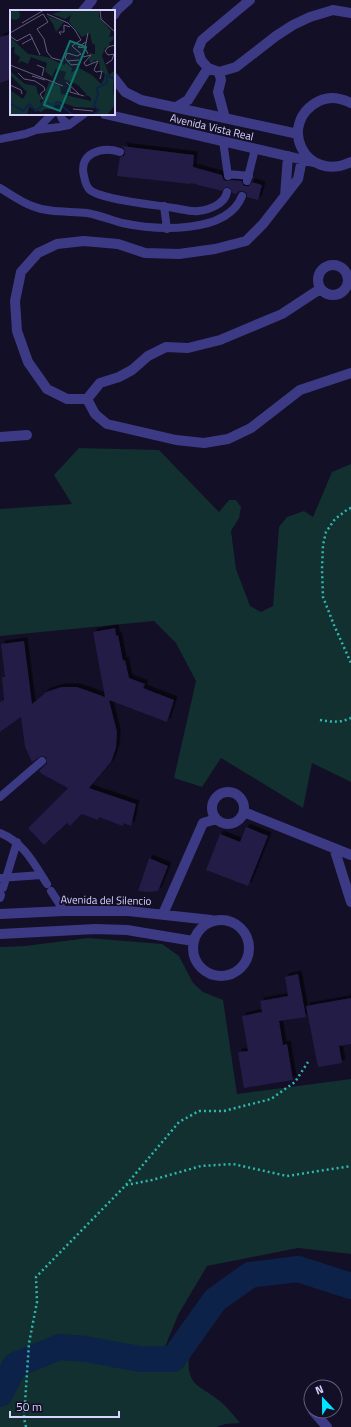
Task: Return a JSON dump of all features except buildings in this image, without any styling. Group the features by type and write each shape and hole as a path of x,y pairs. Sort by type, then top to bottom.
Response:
{"street":[{"path":"84,10 92,0"},
{"path":"115,13 128,0"},
{"path":"250,0 202,40 198,50 201,60 208,68 219,72 236,67 276,36 293,25 332,5 351,13"},
{"path":"176,107 188,100 208,68"},
{"path":"219,72 221,80 218,92 225,118"},
{"name":"Avenida Vista Real","path":"115,79 125,92 142,100 298,134"},
{"path":"313,162 305,154 300,144 298,134 299,123 304,112 312,104 322,99 334,98 351,103"},
{"name":"Avenida Vista Real","path":"109,115 302,159 333,168 343,166 351,162"},
{"path":"285,196 288,156"},
{"path":"302,159 298,179 263,224 246,241 215,249 179,254 144,253 118,244 84,241 57,244 38,253 21,272 15,301 17,331 28,362 47,389 67,399 87,398 100,383 119,377 132,370 148,356 166,347 188,348 220,340 282,314 320,289"},
{"path":"87,398 95,414 107,424 176,440 204,442 228,439 251,428 300,390 351,373"},
{"path":"0,437 27,435"},
{"path":"230,792 240,796 243,801 244,812 238,821 223,824 212,813 212,802 219,794 230,792"},
{"path":"244,812 351,855"},
{"path":"163,914 203,823 216,818"},
{"path":"334,848 351,902"},
{"name":"Avenida del Silencio","path":"0,914 64,911 128,911 211,920 223,919 234,922 243,928 248,938 250,949 248,960 241,969 231,974 220,976 209,974 200,967 194,958 193,941"},
{"path":"0,934 96,929 127,930 193,941 202,927 211,920"},
{"path":"320,1419 327,1427"}],"lane":[{"path":"36,130 51,115"},
{"path":"60,115 62,119 69,124"},
{"path":"0,139 25,134 36,130 59,127 69,124 82,115"},
{"path":"223,141 228,175 248,178 255,149"},
{"path":"120,152 105,150 96,152 88,156 84,161 82,172 85,182 90,190 123,200 198,211 218,205 226,197 227,192"},
{"path":"0,188 33,207 57,211 88,213 123,223 167,229 200,225 222,218 233,210 241,201 242,196"},
{"path":"164,206 167,229"},
{"path":"198,211 200,225"},
{"path":"0,797 42,761"},
{"path":"0,833 17,842 41,875 64,911"},
{"path":"1,894 3,878 17,842"},
{"path":"3,878 41,875"}],"path":[{"path":"351,508 348,508 335,519 326,532 323,545 322,569 323,597 351,663"},
{"path":"320,720 333,722 344,721 351,718"},
{"path":"26,1427 24,1418 29,1343 37,1302 36,1277 126,1185 179,1122 199,1111 224,1111 271,1099 295,1082 308,1062"},
{"path":"126,1185 152,1180 201,1166 233,1164 287,1176 351,1166"}],"green space":[{"path":"79,448 159,450 219,512 229,500 236,500 241,507 239,518 231,531 236,569 250,606 261,612 273,606 279,527 287,517 304,511 313,517 332,472 351,464 351,782 312,763 303,808 221,758 202,787 174,778 196,681 176,643 154,621 0,636 0,509 72,504 54,475"},
{"path":"88,938 162,944 179,956 193,983 203,992 223,1000 237,1094 351,1079 351,1254 298,1248 207,1266 178,1315 163,1352 189,1357 190,1374 193,1380 202,1389 224,1404 240,1423 225,1424 216,1427 0,1427 0,947 25,946"}],"waterway":[{"path":"0,1394 15,1365 60,1347 85,1349 140,1359 173,1359 215,1300 250,1275 298,1269 351,1286"}]}
